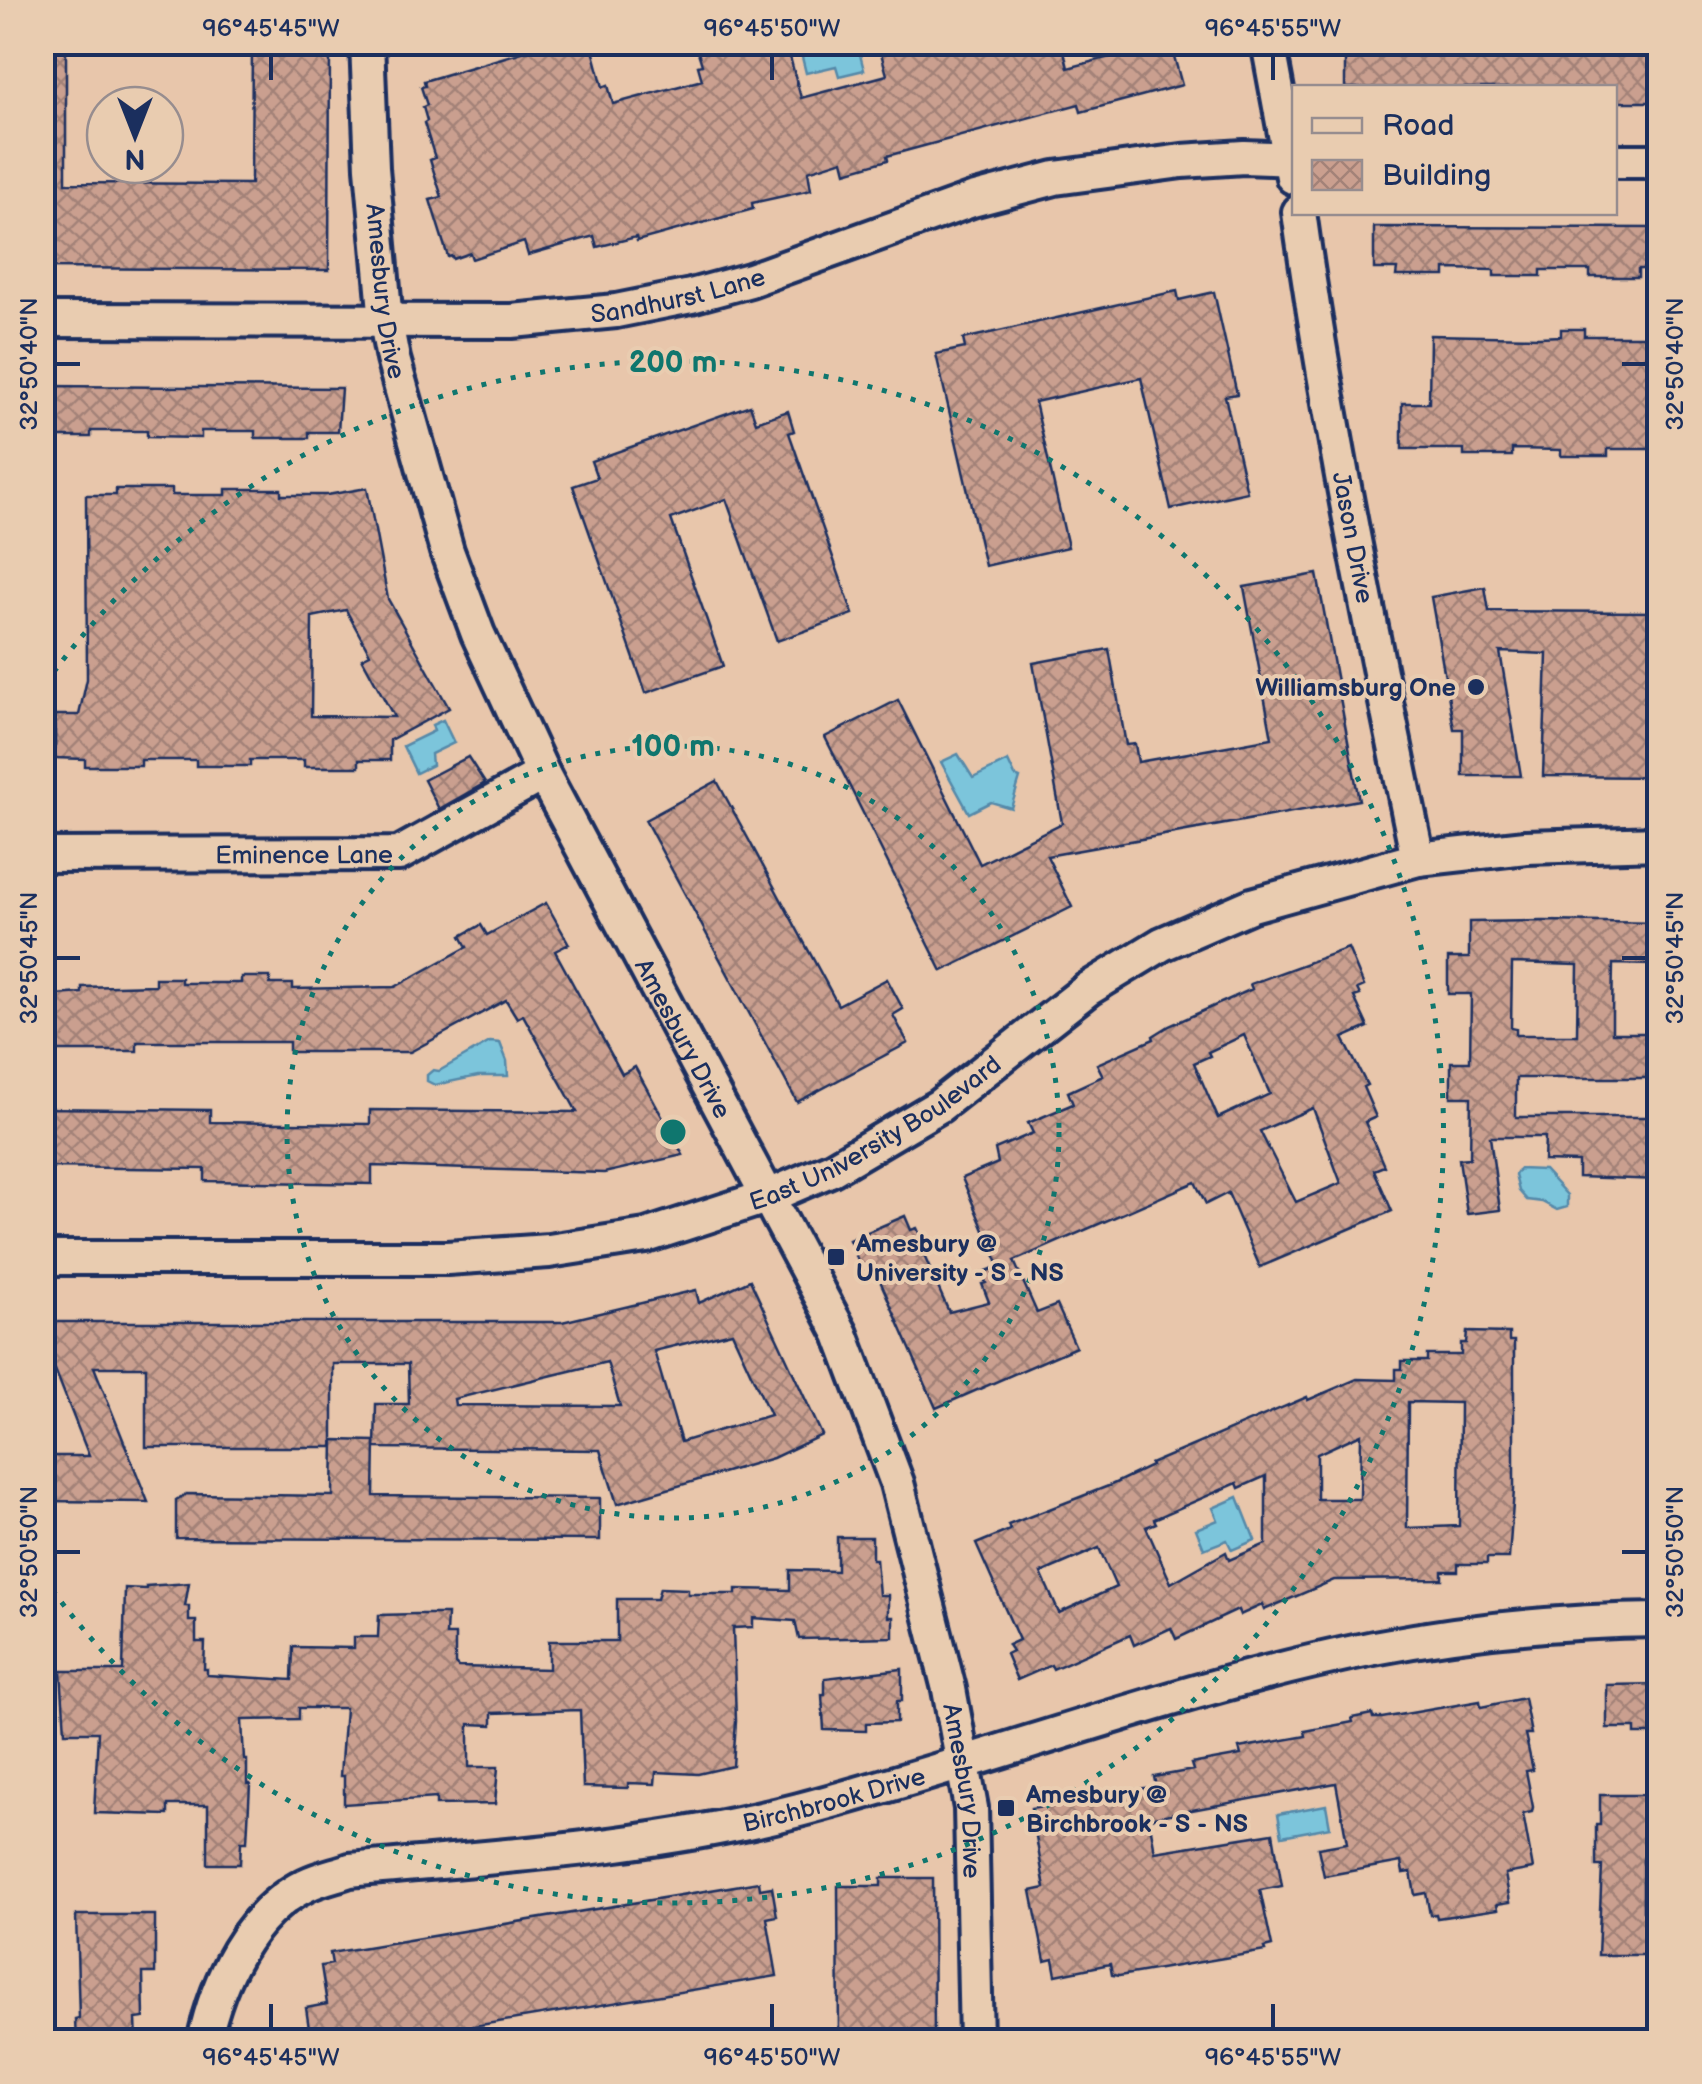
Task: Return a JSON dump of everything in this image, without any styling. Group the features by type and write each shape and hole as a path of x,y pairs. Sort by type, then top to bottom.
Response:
{"street":[{"name":"Amesbury Drive","path":"367,42 374,201 386,322 447,552 478,634 543,774 841,1334 897,1483 925,1586 971,1808 976,2042"},
{"path":"1268,42 1292,161"},
{"name":"Sandhurst Lane","path":"42,320 512,321 616,311 750,280 972,200 1055,178 1244,157 1292,166"},
{"path":"1617,161 1660,161"},
{"name":"Jason Drive","path":"1300,215 1344,486 1418,858"},
{"name":"Eminence Lane","path":"42,856 399,854 543,774"},
{"name":"East University Boulevard","path":"42,1258 448,1258 549,1251 646,1236 770,1196 897,1133 939,1106 1088,989 1162,944 1252,905 1418,858 1526,847 1660,843"},
{"name":"Birchbrook Drive","path":"204,2042 216,1997 236,1954 266,1912 306,1885 350,1870 639,1843 704,1833 1373,1648 1531,1625 1660,1620"}],"water":[{"path":"830,43 857,43 864,70 839,76 836,66 806,73 801,53"},
{"path":"443,720 454,743 431,754 432,765 416,773 403,746 434,731 432,725"},
{"path":"958,754 973,778 1008,761 1020,778 1011,808 991,802 969,813 941,762"},
{"path":"490,1042 500,1043 508,1076 478,1076 435,1085 427,1081 433,1070 439,1071"},
{"path":"1519,1169 1544,1170 1567,1195 1567,1207 1557,1210 1527,1200 1519,1191 1515,1175"},
{"path":"1238,1497 1255,1540 1232,1550 1227,1540 1204,1549 1196,1529 1218,1520 1213,1508"},
{"path":"1326,1805 1330,1827 1282,1836 1278,1814"}],"building":[{"path":"42,42 66,42 66,183 185,185 251,184 252,42 330,42 329,270 42,268"},
{"path":"591,42 603,87 608,85 613,104 702,80 695,42 786,42 801,98 887,75 878,42 1062,42 1068,68 1129,52 1126,42 1170,42 1182,85 1081,112 1079,104 887,156 888,160 846,172 843,160 808,171 811,190 752,203 753,209 637,241 636,237 597,247 594,236 528,255 524,242 472,259 470,253 448,257 430,200 442,197 424,123 424,81 546,45 547,49"},
{"path":"1345,50 1660,50 1660,102 1617,102 1617,85 1345,85"},
{"path":"1374,227 1660,228 1660,269 1638,269 1638,277 1590,277 1590,270 1541,270 1541,276 1494,276 1494,270 1445,269 1445,276 1396,276 1397,269 1374,269"},
{"path":"1177,291 1179,300 1214,292 1237,394 1225,396 1247,492 1171,509 1141,378 1035,402 1068,547 985,566 936,354 965,348 963,339"},
{"path":"1561,329 1584,329 1584,336 1660,336 1660,449 1608,449 1608,456 1561,456 1561,450 1512,449 1512,456 1464,456 1464,449 1402,449 1402,403 1429,403 1430,335 1561,336"},
{"path":"42,386 341,388 338,432 309,432 309,438 255,438 255,431 201,431 201,438 147,437 147,431 91,431 91,437 42,437"},
{"path":"750,405 756,422 788,411 794,431 789,433 853,614 777,641 726,499 671,519 723,666 646,693 573,486 597,478 591,461"},
{"path":"367,488 388,599 449,708 390,740 390,760 359,760 359,767 304,767 304,760 250,760 250,766 196,766 196,760 141,760 141,766 85,766 85,759 55,758 55,715 79,715 87,679 86,495 116,495 116,489 172,489 172,495 226,495 226,489 281,489 281,495 327,495","holes":["346,610 370,654 362,658 394,717 311,716 312,617"]},
{"path":"1317,574 1359,800 1047,856 1072,907 942,971 825,737 898,700 980,864 1062,823 1033,663 1109,649 1126,745 1135,744 1138,762 1272,738 1244,587"},
{"name":"Williamsburg One","path":"1485,587 1489,611 1660,612 1660,777 1543,776 1547,654 1500,652 1521,776 1463,776 1463,729 1454,729 1431,597"},
{"path":"468,757 485,783 439,809 424,780"},
{"path":"717,781 838,1005 887,979 903,1009 893,1015 908,1043 797,1102 645,820"},
{"path":"546,903 569,944 555,951 622,1074 635,1067 683,1155 604,1173 372,1166 372,1184 205,1181 205,1169 42,1167 42,1108 210,1110 210,1122 370,1124 370,1110 577,1112 523,1015 517,1018 506,1000 410,1052 289,1052 289,1042 137,1042 137,1051 42,1051 42,996 82,993 82,987 155,985 155,978 181,978 181,983 241,983 241,977 270,977 270,984 293,984 293,989 395,987 467,947 461,936 481,925 487,935"},
{"path":"1469,922 1660,923 1660,961 1651,961 1651,965 1613,964 1612,1033 1660,1033 1660,1074 1650,1074 1650,1078 1516,1078 1516,1117 1660,1117 1660,1180 1578,1177 1578,1162 1544,1161 1545,1137 1490,1137 1500,1210 1467,1214 1459,1159 1470,1158 1471,1097 1451,1097 1451,1062 1470,1062 1471,994 1448,994 1448,958 1469,958","holes":["1512,963 1578,965 1577,1035 1516,1035 1516,1029 1511,1028"]},
{"path":"1348,948 1364,986 1357,989 1360,995 1354,997 1368,1027 1343,1038 1367,1085 1363,1087 1376,1117 1365,1122 1384,1166 1374,1170 1392,1211 1260,1267 1228,1193 1206,1204 1195,1182 1014,1261 1037,1313 1057,1305 1076,1347 936,1408 874,1267 862,1270 849,1240 905,1216 911,1230 917,1228 926,1249 922,1251 949,1312 989,1302 982,1273 999,1266 962,1178 998,1163 995,1149 1033,1133 1028,1123 1073,1104 1068,1092 1103,1076 1097,1064 1252,989 1250,984","holes":["1244,1035 1270,1094 1218,1118 1194,1063","1313,1108 1341,1183 1296,1202 1260,1131"]},
{"path":"750,1280 822,1435 773,1458 617,1504 600,1450 375,1448 376,1404 409,1404 408,1364 333,1364 333,1447 146,1447 146,1367 94,1367 148,1502 42,1501 42,1456 89,1456 54,1367 42,1367 42,1322 562,1322 696,1290 699,1303","holes":["732,1332 770,1415 681,1442 654,1351","607,1362 620,1406 455,1405 454,1399"]},
{"path":"1467,1332 1509,1333 1509,1341 1514,1341 1514,1490 1509,1558 1487,1558 1487,1564 1458,1564 1458,1571 1442,1571 1442,1579 1334,1580 1264,1610 1262,1605 1240,1615 1238,1610 1176,1639 1171,1628 1134,1645 1130,1635 1053,1669 1051,1665 1017,1680 1006,1654 1012,1651 1008,1645 1019,1640 976,1544 1010,1530 1008,1525 1111,1485 1150,1464 1307,1397 1308,1400 1357,1379 1396,1380 1396,1369 1402,1369 1402,1361 1427,1361 1427,1355 1461,1355 1461,1343 1466,1343","holes":["1408,1402 1460,1403 1459,1526 1407,1528","1361,1434 1360,1499 1317,1499 1317,1454","1266,1476 1266,1544 1229,1560 1226,1552 1171,1583 1146,1527 1156,1523 1154,1519 1237,1483 1239,1488","1099,1548 1116,1587 1059,1613 1041,1573"]},
{"path":"334,1440 375,1441 374,1496 600,1498 600,1540 176,1538 176,1500 186,1494 333,1496"},
{"path":"837,1537 872,1537 879,1595 888,1595 893,1637 799,1639 795,1621 753,1618 753,1627 733,1628 733,1766 698,1774 656,1772 655,1784 628,1783 628,1788 583,1787 580,1710 492,1713 492,1725 469,1724 469,1767 498,1767 495,1804 436,1805 436,1798 344,1804 344,1776 340,1776 345,1708 299,1708 299,1719 242,1720 250,1784 247,1842 241,1842 240,1864 208,1864 208,1805 168,1805 168,1815 94,1813 98,1732 65,1732 61,1671 123,1671 125,1588 189,1583 185,1606 189,1606 189,1621 196,1621 196,1642 205,1642 207,1675 292,1680 293,1647 354,1648 354,1637 378,1637 379,1615 417,1614 447,1614 446,1635 455,1635 458,1667 549,1669 549,1641 617,1641 617,1599 657,1599 660,1588 688,1589 688,1594 736,1594 736,1589 790,1590 790,1570 837,1571"},
{"path":"902,1669 902,1701 897,1701 897,1722 866,1723 866,1731 824,1730 825,1678"},
{"path":"1660,1684 1660,1734 1635,1734 1635,1728 1607,1728 1607,1685"},
{"path":"1524,1698 1531,1734 1525,1734 1533,1770 1526,1771 1533,1807 1532,1812 1523,1814 1533,1869 1505,1874 1510,1902 1497,1904 1498,1909 1437,1918 1436,1914 1430,1915 1426,1893 1415,1895 1411,1872 1403,1873 1401,1862 1324,1876 1318,1848 1347,1843 1336,1783 1149,1818 1155,1852 1273,1833 1282,1886 1260,1890 1272,1946 1264,1948 1265,1951 1119,1976 1112,1975 1110,1964 1056,1975 1053,1959 1045,1961 1031,1891 1045,1888 1031,1808 1156,1786 1154,1777 1193,1770 1191,1764 1241,1755 1239,1748 1306,1736 1305,1731 1353,1722 1352,1718 1372,1714 1373,1718 1382,1718 1480,1701 1481,1707"},
{"path":"1600,1795 1644,1795 1644,1815 1660,1815 1660,1860 1643,1860 1643,1911 1660,1912 1660,1955 1598,1955 1602,1866 1596,1866 1596,1825 1600,1825"},
{"path":"881,1878 933,1878 934,2042 839,2042 838,1886 881,1886"},
{"path":"759,1882 760,1889 772,1887 777,1916 767,1918 777,1976 377,2042 311,2042 306,2008 327,2004 321,1966 332,1964 330,1953"},
{"path":"76,1915 155,1915 155,1973 143,1973 144,2018 136,2019 137,2042 76,2042"}],"place":[{"name":"Williamsburg One","path":"1476,687"},
{"name":"Amesbury @ University - S - NS","path":"836,1257"},
{"name":"Amesbury @ Birchbrook - S - NS","path":"1006,1808"}]}
